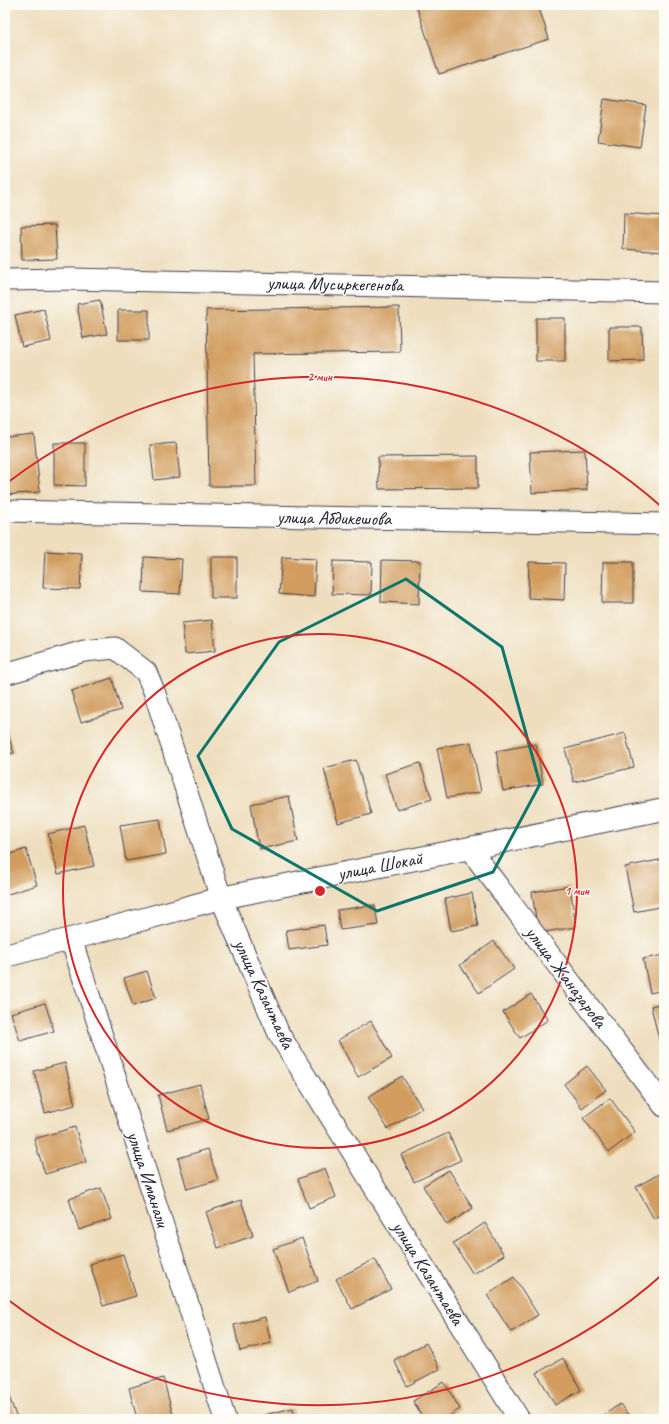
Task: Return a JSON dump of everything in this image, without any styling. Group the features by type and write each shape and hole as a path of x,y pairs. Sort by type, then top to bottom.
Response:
{"street":[{"name":"улица Мусиркегенова","path":"5,280 70,279 664,292"},
{"name":"улица Абдикешова","path":"5,511 664,524"},
{"name":"улица Казантаева","path":"5,674 84,651 115,648 146,672 154,691 221,898 279,1034 519,1419"},
{"name":"улица Шокай","path":"5,956 221,898 664,809"},
{"name":"улица Жаназарова","path":"469,848 662,1100"},
{"name":"улица Иманали","path":"71,939 225,1419"}],"highlighted area":[{"path":"406,579 502,647 540,784 493,872 377,911 232,829 198,756 279,642"}],"building":[{"path":"416,5 538,5 549,39 439,74"},
{"path":"604,99 646,105 640,147 598,141"},
{"path":"624,213 664,216 663,252 623,249"},
{"path":"55,225 57,259 22,260 21,226"},
{"path":"100,300 107,334 83,338 77,304"},
{"path":"399,307 400,352 253,354 256,486 209,486 206,310"},
{"path":"44,309 51,341 22,347 15,315"},
{"path":"118,310 149,310 149,340 118,340"},
{"path":"536,318 565,318 565,361 536,361"},
{"path":"609,327 642,327 643,360 609,361"},
{"path":"34,434 40,492 5,495 5,437"},
{"path":"54,443 85,443 85,486 54,485"},
{"path":"176,443 180,477 154,480 150,445"},
{"path":"585,450 587,490 532,493 530,452"},
{"path":"478,456 478,488 379,489 378,457"},
{"path":"45,551 82,553 80,589 43,588"},
{"path":"144,557 182,559 180,594 143,592"},
{"path":"211,557 237,557 237,598 211,598"},
{"path":"282,557 316,559 314,597 279,594"},
{"path":"382,560 420,561 419,604 381,602"},
{"path":"333,561 372,562 371,595 332,594"},
{"path":"529,562 565,563 564,600 528,598"},
{"path":"603,562 633,562 633,603 602,603"},
{"path":"662,565 664,565 664,601 661,601"},
{"path":"212,620 215,651 185,654 182,623"},
{"path":"112,678 121,710 81,722 71,691"},
{"path":"5,725 14,753 5,755"},
{"path":"625,733 634,767 574,782 565,749"},
{"path":"471,742 481,792 447,798 437,748"},
{"path":"536,744 543,784 503,791 496,751"},
{"path":"356,760 371,814 338,823 324,768"},
{"path":"420,763 432,799 397,810 385,774"},
{"path":"289,796 298,841 259,849 251,804"},
{"path":"160,819 166,854 126,861 120,825"},
{"path":"84,825 94,866 58,874 48,834"},
{"path":"26,849 37,885 5,895 5,856"},
{"path":"664,859 664,906 634,912 625,867"},
{"path":"570,886 576,927 538,933 532,892"},
{"path":"472,893 478,926 451,931 445,899"},
{"path":"375,905 378,925 340,930 337,910"},
{"path":"324,925 327,945 289,950 286,930"},
{"path":"494,941 514,969 479,993 460,965"},
{"path":"664,955 664,990 650,993 643,959"},
{"path":"147,971 156,998 133,1006 124,978"},
{"path":"531,994 548,1020 520,1038 503,1012"},
{"path":"45,1003 54,1031 20,1041 11,1013"},
{"path":"664,1003 664,1053 662,1053 651,1006"},
{"path":"371,1021 392,1058 358,1077 338,1040"},
{"path":"65,1063 75,1105 45,1113 34,1071"},
{"path":"587,1066 606,1090 582,1108 564,1084"},
{"path":"402,1076 422,1108 388,1129 368,1097"},
{"path":"200,1084 209,1119 167,1130 158,1095"},
{"path":"610,1098 635,1132 609,1152 583,1118"},
{"path":"75,1127 86,1162 45,1174 34,1139"},
{"path":"448,1133 461,1160 414,1182 401,1155"},
{"path":"208,1149 218,1180 187,1189 178,1158"},
{"path":"325,1168 336,1197 309,1208 298,1179"},
{"path":"449,1170 473,1208 447,1225 423,1186"},
{"path":"664,1171 664,1213 654,1219 636,1187"},
{"path":"101,1188 112,1219 79,1230 69,1199"},
{"path":"241,1200 253,1236 218,1248 206,1212"},
{"path":"485,1223 504,1255 473,1274 453,1243"},
{"path":"302,1238 318,1281 289,1292 273,1249"},
{"path":"123,1254 136,1296 103,1306 90,1264"},
{"path":"375,1259 391,1289 352,1309 336,1279"},
{"path":"514,1277 538,1315 511,1332 487,1295"},
{"path":"265,1317 271,1343 240,1351 234,1325"},
{"path":"426,1343 440,1369 407,1386 394,1360"},
{"path":"563,1358 581,1390 555,1405 537,1373"},
{"path":"163,1378 173,1415 159,1419 137,1419 129,1388"},
{"path":"444,1382 460,1409 444,1419 423,1419 413,1401"},
{"path":"5,1385 16,1416 7,1419 5,1419"},
{"path":"620,1404 631,1419 598,1419"},
{"path":"293,1408 295,1419 265,1419 264,1415"}]}
